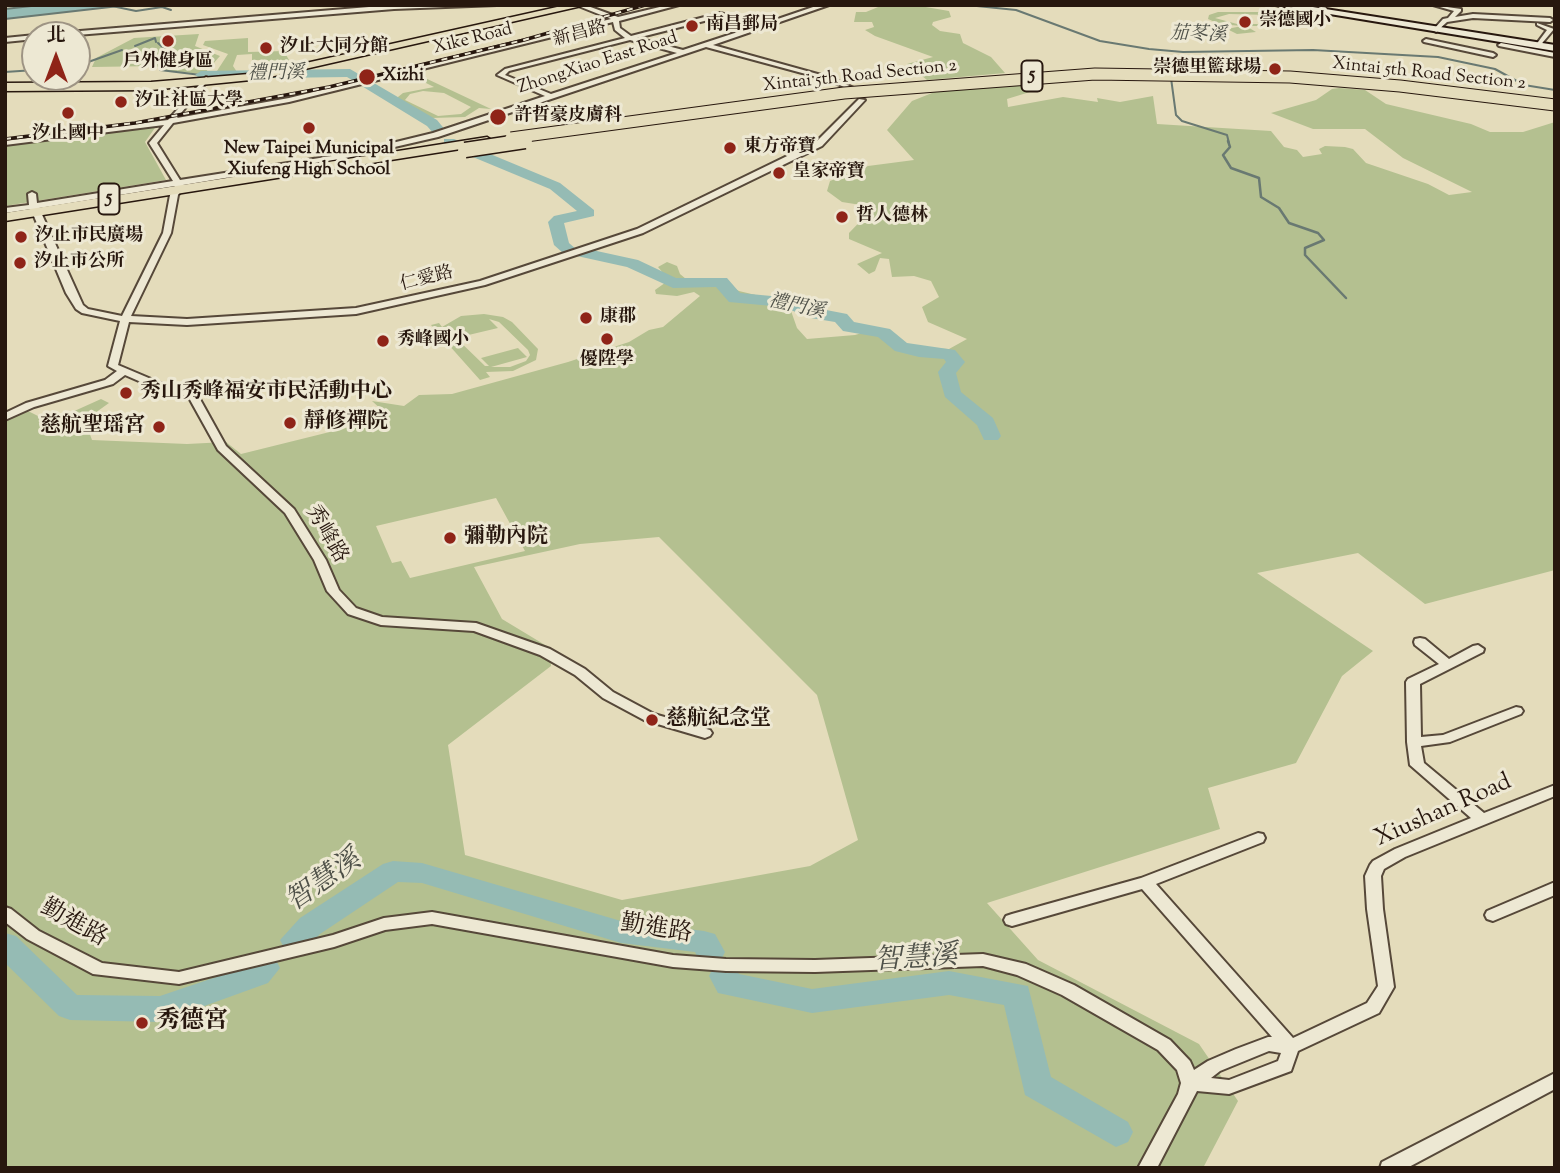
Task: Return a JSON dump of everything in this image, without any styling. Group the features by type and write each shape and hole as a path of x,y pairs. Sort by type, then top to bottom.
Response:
{"main road":[{"path":"204,81 259,74 563,5"},
{"path":"5,85 204,81 278,72 580,5"},
{"name":"Xintai 5th Road Section 2","path":"177,188 707,110 901,87 1045,75 1179,73 1290,77 1401,86 1555,107"},
{"name":"Xintai 5th Road Section 2","path":"177,188 465,150 733,110 946,86 1051,79 1167,76 1281,79 1555,107"},
{"name":"5","path":"5,217 177,188"},
{"name":"5","path":"5,223 37,212"}],"street":[{"path":"91,32 394,7 494,5"},
{"path":"580,5 616,19 617,29 629,38 682,52"},
{"name":"Xike Road","path":"5,143 169,122 359,85 676,5"},
{"name":"ZhongXiao East Road","path":"177,188 411,141 826,5"},
{"path":"1280,5 1439,31 1541,42 1555,40"},
{"path":"1436,5 1459,10 1445,20 1439,31 1426,41 1493,55"},
{"name":"新昌路","path":"550,96 500,75 507,70 720,15 763,26"},
{"path":"1445,20 1473,16 1550,20"},
{"path":"1520,18 1523,22 1550,26 1541,42"},
{"path":"1541,42 1555,48"},
{"path":"705,45 830,79 853,89"},
{"path":"1501,46 1555,55"},
{"path":"5,418 30,405 109,382 122,372 113,366 125,319 167,233 177,188 153,143 204,81"},
{"name":"仁愛路","path":"32,194 37,212 79,307 125,319 187,323 356,311 482,282 640,231 819,144 861,100"},
{"path":"5,211 37,212"},
{"name":"秀峰路","path":"122,372 168,390 192,394 222,448 290,510 320,560 333,591 352,611 381,621 476,627 545,652 580,671 608,695 649,717 705,733"},
{"path":"1420,642 1447,664"},
{"path":"1478,649 1413,682 1414,742 1417,765 1482,820"},
{"path":"1414,742 1445,739 1516,711"},
{"name":"Xiushan Road","path":"1190,1083 1214,1066 1268,1044 1291,1047 1373,1008 1386,987 1375,909 1373,876 1378,866 1555,790"},
{"path":"1012,920 1145,882 1258,838"},
{"path":"1145,882 1291,1047"},
{"path":"1493,915 1555,888"},
{"name":"勤進路","path":"5,913 33,934 99,969 179,978 334,941 384,924 432,918 673,961 726,965 816,966 983,960 1020,969 1068,990 1164,1045 1184,1066 1190,1083"},
{"name":"Xiushan Road","path":"1190,1083 1229,1087 1285,1066 1291,1047"},
{"path":"1389,1168 1555,1080"},
{"path":"1147,1168 1187,1095 1190,1083"}],"green space":[{"path":"883,5 914,5 949,11 951,17 933,22 932,25 940,31 960,34 963,43 991,57 1005,73 927,80 907,64 933,57 875,36 865,30 874,27 872,22 854,22 856,12 866,12"},
{"path":"1218,12 1270,12 1291,21 1281,26 1246,26 1256,32 1237,34 1227,29 1242,26 1219,24 1208,19 1209,15","holes":["1229,14 1270,15 1284,21 1274,24 1237,24 1215,18"]},
{"path":"199,34 195,46 220,56 204,74 169,71 156,66 92,67 96,58 134,38"},
{"path":"248,38 248,52 284,51 290,62 272,66 267,60 252,60 252,54 237,55 233,66 237,72 215,74 228,54 203,45 205,41"},
{"path":"423,77 491,109 479,108 465,117 432,118 398,102 398,97 403,93 434,87 416,78","holes":["423,91 444,93 471,107 461,114 438,116 405,100 410,94"]},
{"path":"1038,82 1044,84 1033,91 1007,99 1008,107 1063,97 1120,102 1153,96 1157,124 1271,131 1284,147 1297,150 1303,157 1322,154 1319,149 1325,146 1345,147 1353,149 1366,163 1428,184 1449,195 1472,192 1403,158 1365,129 1313,129 1271,113 1316,100 1332,89 1339,88 1365,90 1386,104 1471,124 1490,132 1523,132 1555,122 1555,570 1425,604 1358,553 1257,573 1373,651 1342,676 1296,763 1208,788 1220,829 987,903 1038,960 1199,1044 1238,1101 1203,1168 5,1168 5,422 26,410 50,422 101,399 109,403 88,418 82,427 88,429 92,440 187,444 226,442 241,454 366,423 361,417 383,411 372,401 404,406 419,395 452,394 568,362 629,342 649,330 663,327 700,296 694,292 677,296 656,294 655,290 669,280 658,267 667,262 677,266 686,279 716,278 739,291 768,298 790,308 797,328 807,339 855,335 878,328 909,347 949,349 967,339 928,322 922,307 939,297 931,281 914,276 892,277 889,259 880,258 875,271 869,274 857,264 882,253 849,239 849,233 874,207 842,202 827,191 830,181 868,166 914,160 887,130 912,101 937,91","holes":["496,498 525,551 410,578 401,561 392,563 376,526","659,537 817,695 858,840 810,866 622,900 465,855 448,745 551,666 550,648 502,619 474,567 580,544"]},
{"path":"157,125 145,142 166,180 5,206 5,145"},
{"path":"484,314 503,317 512,322 538,349 536,360 513,371 486,372 490,377 480,380 431,325 439,323 442,327 461,316","holes":["489,319 499,322 528,350 530,355 526,361 510,367 491,367 527,357 518,348 481,358 489,366 485,366 451,333 452,328 460,337 498,328"]}],"water":[{"path":"40,5 128,5 5,19 5,9"}],"waterway":[{"name":"禮門溪","path":"107,5 136,11 162,7 171,10"},
{"name":"茄苳溪","path":"967,5 1016,10 1100,41 1149,49 1183,52 1313,50 1438,57 1495,69 1524,85 1555,90"},
{"path":"135,46 155,38 156,42"},
{"name":"禮門溪","path":"158,43 170,54 184,55"},
{"path":"91,61 122,50"},
{"name":"禮門溪","path":"191,55 198,58"},
{"path":"1164,57 1168,63"},
{"name":"禮門溪","path":"187,60 193,59"},
{"name":"禮門溪","path":"179,61 160,70 201,75"},
{"path":"5,72 21,71"},
{"name":"禮門溪","path":"201,75 350,73 432,123 439,131"},
{"path":"1171,78 1176,115 1182,121 1227,135 1229,143"},
{"path":"1228,141 1230,147 1223,155 1231,168 1259,178 1261,197 1279,208 1289,223 1318,233 1324,240 1305,248 1305,255 1346,298"},
{"name":"禮門溪","path":"449,142 555,186 589,213 559,219 556,222 562,245 569,250"},
{"name":"禮門溪","path":"583,253 632,263 673,283 721,282 735,298 786,302 817,314 841,318 849,327 870,328 884,333 901,347 919,352 949,354 956,362 947,372 952,393 967,409 986,422 991,436"},
{"name":"智慧溪","path":"295,940 310,926 393,871 422,873 621,932 704,942 710,952"},
{"name":"智慧溪","path":"5,944 70,1007 160,1009 257,975 265,968"},
{"name":"智慧溪","path":"724,976 729,984 812,1001 949,983 1017,995 1037,1085 1116,1132"}],"railway":[{"path":"5,139 135,123 329,87 524,40 645,5"}],"place":[{"name":"崇德國小","path":"1245,22"},
{"name":"南昌郵局","path":"692,26"},
{"name":"戶外健身區","path":"168,41"},
{"name":"汐止大同分館","path":"266,48"},
{"name":"崇德里籃球場","path":"1275,69"},
{"name":"Xizhi","path":"367,77"},
{"name":"汐止社區大學","path":"121,102"},
{"name":"汐止國中","path":"68,113"},
{"name":"許哲豪皮膚科","path":"498,117"},
{"name":"New Taipei Municipal Xiufeng High School","path":"309,128"},
{"name":"東方帝寶","path":"730,148"},
{"name":"皇家帝寶","path":"779,173"},
{"name":"哲人德林","path":"842,217"},
{"name":"汐止市民廣場","path":"21,237"},
{"name":"汐止市公所","path":"20,263"},
{"name":"康郡","path":"586,318"},
{"name":"優陞學","path":"607,339"},
{"name":"秀峰國小","path":"383,341"},
{"name":"秀山秀峰福安市民活動中心","path":"126,393"},
{"name":"靜修禪院","path":"290,423"},
{"name":"慈航聖瑶宮","path":"159,427"},
{"name":"彌勒內院","path":"450,538"},
{"name":"慈航紀念堂","path":"652,720"},
{"name":"秀德宮","path":"142,1023"}]}
